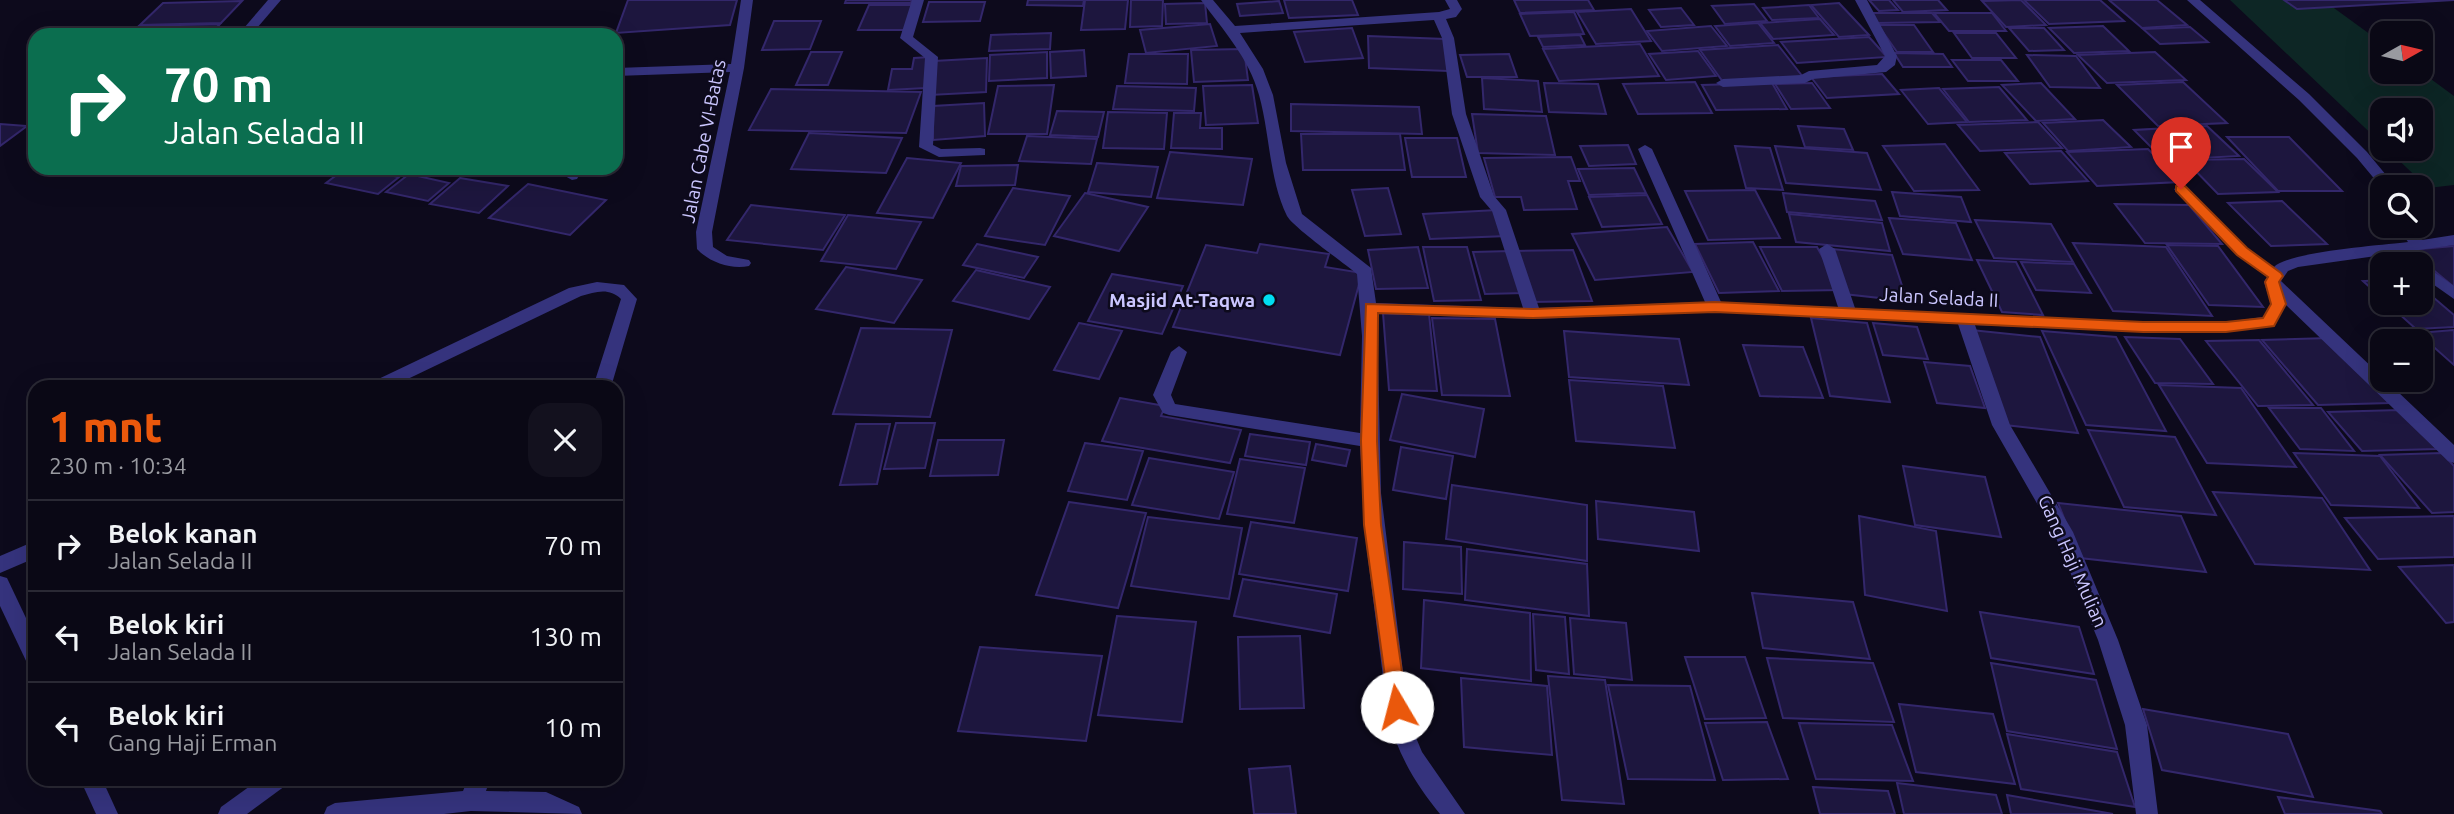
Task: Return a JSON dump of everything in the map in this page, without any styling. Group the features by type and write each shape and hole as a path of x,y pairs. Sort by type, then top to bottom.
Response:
{"street":[{"path":"250,28 275,0"},
{"name":"Jalan Cabe VI-Batas","path":"743,263 723,260 705,249 704,232 737,68 747,0"},
{"path":"918,0 906,38 932,57 926,147 939,153 980,152"},
{"path":"1207,0 1232,30 1256,69 1266,95 1279,163 1295,216 1365,272 1371,307 1369,441 1373,525 1397,707 1404,738 1418,765 1454,814"},
{"path":"1723,83 1805,79 1810,75 1881,69 1887,65 1891,56 1861,0"},
{"path":"2193,0 2304,97 2379,175"},
{"path":"1232,30 1447,10 1448,38 1459,114 1488,197 1499,209 1533,314"},
{"path":"623,76 737,68"},
{"path":"1645,149 1715,307"},
{"path":"2181,189 2454,456"},
{"path":"2413,238 2418,245"},
{"path":"2274,279 2281,267 2295,262 2454,240"},
{"path":"2398,248 2403,252"},
{"path":"1827,249 1848,313"},
{"path":"2433,277 2454,295"},
{"name":"Jalan Selada II","path":"1371,307 1533,314 1715,307 2143,327 2226,327 2268,322 2279,304 2274,279"},
{"path":"391,380 575,292 597,286 615,286 625,291 629,299 604,380"},
{"name":"Gang Haji Mulian","path":"1965,320 2001,425 2063,531 2108,640 2136,725 2147,814"},
{"path":"1179,352 1161,395 1169,408 1369,441"},
{"path":"0,565 28,552"},
{"path":"0,584 28,644"},
{"path":"94,786 107,814"},
{"path":"229,814 267,786"},
{"path":"471,802 477,786"},
{"path":"335,814 471,802 546,802 571,814"}],"green space":[{"path":"2230,0 2323,0 2370,34 2370,84 2433,84 2433,81 2454,96 2454,185 2433,187 2433,175 2414,175 2400,161 2433,161 2433,98 2370,98 2370,133"}],"building":[{"path":"628,0 737,0 730,25 623,33 623,28 618,28"},
{"path":"846,0 912,0 911,3 845,3"},
{"path":"1028,0 1084,0 1083,6 1027,5"},
{"path":"1085,0 1128,0 1125,29 1081,30"},
{"path":"1131,0 1163,0 1162,26 1130,27"},
{"path":"1284,0 1352,0 1358,15 1289,18"},
{"path":"1514,0 1588,0 1594,10 1520,13"},
{"path":"1869,0 1889,0 1898,10 1879,11"},
{"path":"1893,0 1938,0 1947,10 1903,12"},
{"path":"2021,0 2046,25 2006,27 1982,1"},
{"path":"2024,0 2100,0 2124,21 2049,24"},
{"path":"2109,0 2157,0 2187,25 2142,28"},
{"path":"2284,0 2454,0 2297,9"},
{"path":"242,1 221,23 140,25 163,3"},
{"path":"1279,1 1283,13 1240,16 1237,4"},
{"path":"929,2 985,2 980,21 923,22"},
{"path":"1205,3 1207,23 1166,24 1165,4"},
{"path":"1839,3 1869,35 1839,37 1811,5"},
{"path":"1754,4 1767,21 1725,24 1712,6"},
{"path":"869,5 914,5 905,30 858,30"},
{"path":"1809,5 1819,18 1772,20 1763,8"},
{"path":"1681,8 1694,25 1661,27 1649,10"},
{"path":"1631,9 1651,41 1596,44 1577,12"},
{"path":"1574,12 1584,34 1530,36 1520,14"},
{"path":"1870,13 1932,13 1940,22 1877,23"},
{"path":"1934,13 1992,13 2006,31 1949,31"},
{"path":"1820,19 1834,35 1773,39 1760,23"},
{"path":"774,21 821,21 810,49 762,50"},
{"path":"1758,23 1774,43 1730,46 1715,26"},
{"path":"220,24 216,28 137,28"},
{"path":"1210,24 1217,46 1146,53 1140,30"},
{"path":"1878,25 1914,25 1933,52 1897,52"},
{"path":"1711,26 1727,46 1662,51 1647,31"},
{"path":"2103,26 2129,51 2074,53 2049,28"},
{"path":"2190,27 2208,42 2160,44 2143,29"},
{"path":"1352,28 1363,58 1305,62 1294,32"},
{"path":"2009,28 2044,28 2064,50 2029,51"},
{"path":"1051,33 1050,49 989,51 991,35"},
{"path":"1954,33 1996,33 2016,58 1972,58"},
{"path":"1580,35 1585,45 1543,47 1538,37"},
{"path":"1368,36 1445,39 1448,71 1369,68"},
{"path":"1869,37 1887,57 1797,63 1781,42"},
{"path":"1640,44 1659,76 1559,81 1543,49"},
{"path":"1778,45 1803,77 1723,82 1700,50"},
{"path":"1244,49 1248,80 1194,82 1191,50"},
{"path":"1084,50 1086,76 1051,78 1050,52"},
{"path":"1698,51 1716,76 1666,80 1649,54"},
{"path":"811,52 842,52 828,85 796,85"},
{"path":"1047,52 1047,78 989,81 990,55"},
{"path":"2155,52 2186,80 2107,83 2078,55"},
{"path":"1894,53 1943,54 1952,67 1903,67"},
{"path":"1129,54 1188,54 1187,84 1125,83"},
{"path":"1509,54 1517,77 1467,77 1460,55"},
{"path":"2027,55 2076,56 2100,88 2050,87"},
{"path":"930,57 926,88 888,90 892,69 912,69 914,58"},
{"path":"987,58 986,92 930,95 934,61"},
{"path":"1952,60 2001,60 2018,81 1968,81"},
{"path":"1882,74 1899,94 1827,98 1811,77"},
{"path":"1482,78 1538,81 1542,112 1484,109"},
{"path":"1695,82 1712,113 1638,114 1623,84"},
{"path":"2183,82 2227,123 2158,126 2117,85"},
{"path":"1544,83 1598,84 1606,114 1549,112"},
{"path":"1772,83 1787,109 1716,110 1702,85"},
{"path":"1812,83 1830,108 1791,109 1775,84"},
{"path":"2041,83 2075,119 2036,121 2002,85"},
{"path":"1054,85 1047,134 988,134 998,86"},
{"path":"1252,85 1258,123 1206,125 1203,86"},
{"path":"1117,86 1196,88 1194,111 1113,109"},
{"path":"1999,87 2027,120 1969,122 1943,89"},
{"path":"1939,88 1967,122 1928,124 1901,90"},
{"path":"771,89 921,92 906,133 749,130"},
{"path":"984,103 985,136 933,140 933,106"},
{"path":"1291,104 1419,107 1422,134 1291,131"},
{"path":"1057,111 1104,112 1098,137 1050,135"},
{"path":"1108,112 1167,113 1164,149 1103,148"},
{"path":"1174,113 1201,113 1200,128 1222,128 1222,149 1171,148"},
{"path":"1472,114 1546,116 1555,155 1478,153"},
{"path":"2103,120 2131,147 2068,151 2043,123"},
{"path":"2038,122 2062,148 1980,151 1958,125"},
{"path":"0,124 27,126 0,146"},
{"path":"1798,126 1844,129 1853,150 1805,147"},
{"path":"2207,126 2239,156 2164,160 2134,130"},
{"path":"809,133 902,138 886,173 791,169"},
{"path":"1301,134 1400,134 1405,170 1303,170"},
{"path":"1027,136 1097,139 1091,164 1019,161"},
{"path":"2227,137 2289,137 2342,191 2278,191"},
{"path":"1405,138 1457,138 1466,177 1412,177"},
{"path":"1945,144 1979,190 1914,191 1883,146"},
{"path":"1628,145 1636,164 1589,166 1580,146"},
{"path":"1735,146 1770,148 1783,190 1746,188"},
{"path":"1775,146 1867,153 1881,190 1786,183"},
{"path":"2148,149 2180,182 2097,186 2067,152"},
{"path":"2061,151 2088,181 2030,184 2005,153"},
{"path":"1170,152 1252,159 1243,205 1157,198"},
{"path":"1571,157 1580,181 1568,181 1577,209 1524,210 1521,197 1495,197 1484,158"},
{"path":"907,158 961,163 933,218 877,213"},
{"path":"2244,159 2278,192 2218,194 2185,160"},
{"path":"1097,163 1158,167 1151,197 1088,192"},
{"path":"1018,165 1015,185 956,186 961,166"},
{"path":"1634,168 1646,193 1589,195 1578,169"},
{"path":"337,175 399,177 378,194 326,183"},
{"path":"408,175 449,183 428,201 386,192"},
{"path":"460,178 508,186 479,213 430,204"},
{"path":"528,184 606,200 570,235 489,218"},
{"path":"1013,188 1070,196 1045,245 985,236"},
{"path":"1388,188 1401,234 1365,236 1352,190"},
{"path":"1755,190 1780,238 1708,240 1685,191"},
{"path":"1892,192 1961,197 1971,222 1900,216"},
{"path":"1085,193 1148,207 1119,251 1054,236"},
{"path":"1783,193 1875,201 1882,220 1787,212"},
{"path":"1647,195 1662,224 1602,227 1589,197"},
{"path":"2282,201 2327,244 2271,246 2228,203"},
{"path":"2115,204 2189,205 2222,244 2145,243"},
{"path":"751,205 845,215 823,250 727,240"},
{"path":"1497,210 1507,236 1430,239 1423,214"},
{"path":"1789,214 1882,223 1890,251 1796,242"},
{"path":"848,215 921,222 896,269 821,261"},
{"path":"1889,218 1956,223 1972,260 1903,254"},
{"path":"1975,220 2051,224 2073,262 1994,258"},
{"path":"1667,227 1693,272 1595,280 1572,234"},
{"path":"1753,242 1779,291 1719,293 1695,244"},
{"path":"2073,243 2166,247 2212,316 2113,311"},
{"path":"977,244 1038,257 1024,278 963,265"},
{"name":"Masjid At-Taqwa","path":"1260,244 1329,254 1325,267 1362,273 1340,355 1173,327 1206,245 1257,253"},
{"path":"2167,245 2218,246 2263,307 2209,305"},
{"path":"2454,246 2454,287 2433,270 2433,252 2409,250"},
{"path":"1418,247 1428,288 1376,289 1368,250"},
{"path":"1423,247 1467,247 1481,300 1434,301"},
{"path":"1760,247 1817,247 1841,290 1782,291"},
{"path":"1832,249 1892,255 1907,301 1844,294"},
{"path":"1573,250 1592,301 1531,302 1514,251"},
{"path":"1511,251 1524,293 1485,294 1473,252"},
{"path":"1977,260 2016,262 2043,315 2002,312"},
{"path":"2021,262 2074,264 2091,293 2036,290"},
{"path":"846,267 922,280 894,323 816,309"},
{"path":"976,270 1050,287 1029,319 953,301"},
{"path":"1112,274 1183,286 1162,334 1088,321"},
{"path":"2433,297 2454,315 2454,327 2416,329 2400,315 2433,315"},
{"path":"1383,313 1429,314 1437,391 1389,390"},
{"path":"1432,318 1495,319 1510,396 1442,395"},
{"path":"1811,318 1867,323 1890,402 1830,396"},
{"path":"1079,323 1122,331 1099,379 1054,370"},
{"path":"1873,323 1917,327 1928,359 1883,355"},
{"path":"861,328 952,330 930,417 833,414"},
{"path":"1971,330 2040,337 2078,433 2005,425"},
{"path":"2454,330 2454,365 2433,346 2433,332"},
{"path":"1564,331 1679,339 1689,385 1569,377"},
{"path":"2042,331 2116,337 2166,431 2086,425"},
{"path":"2125,337 2180,339 2213,384 2155,383"},
{"path":"2330,338 2370,382 2370,392 2379,392 2389,403 2318,405 2262,340"},
{"path":"2259,340 2313,405 2258,406 2206,341"},
{"path":"1743,345 1803,347 1823,398 1760,396"},
{"path":"1924,362 1970,366 1985,408 1937,403"},
{"path":"1569,380 1663,386 1675,448 1576,441"},
{"path":"2159,385 2241,388 2296,467 2207,463"},
{"path":"1402,394 1484,409 1475,457 1390,440"},
{"path":"1120,398 1165,406 1161,416 1241,430 1230,463 1102,441"},
{"path":"2269,408 2321,408 2354,451 2300,449"},
{"path":"2400,410 2437,449 2362,451 2328,412"},
{"path":"896,423 935,423 925,468 884,469"},
{"path":"856,424 890,424 877,484 840,485"},
{"path":"2088,430 2175,437 2216,515 2124,507"},
{"path":"1250,434 1310,442 1306,465 1245,456"},
{"path":"938,440 1004,440 998,475 930,476"},
{"path":"1085,443 1143,451 1127,500 1068,491"},
{"path":"1316,444 1350,450 1346,466 1312,460"},
{"path":"1401,447 1453,456 1446,499 1393,490"},
{"path":"2294,453 2380,456 2419,508 2331,505"},
{"path":"2442,453 2454,466 2454,512 2432,513 2380,455"},
{"path":"1149,458 1234,472 1219,519 1132,505"},
{"path":"1240,459 1305,468 1294,523 1227,514"},
{"path":"1903,466 1985,477 2001,537 1915,525"},
{"path":"1452,485 1587,505 1587,561 1446,539"},
{"path":"2213,492 2322,498 2370,570 2255,564"},
{"path":"1596,501 1694,512 1699,551 1598,539"},
{"path":"1069,502 1146,513 1118,608 1036,595"},
{"path":"2058,503 2181,516 2206,572 2080,558"},
{"path":"1859,516 1936,531 1947,611 1865,595"},
{"path":"2454,516 2454,557 2378,559 2345,518"},
{"path":"1148,517 1242,528 1229,599 1131,586"},
{"path":"1251,522 1357,538 1348,591 1239,574"},
{"path":"1404,542 1461,547 1462,594 1403,589"},
{"path":"1467,549 1587,564 1589,616 1465,600"},
{"path":"2454,565 2454,622 2446,623 2399,567"},
{"path":"1243,579 1337,594 1330,633 1234,616"},
{"path":"1752,593 1853,602 1870,659 1763,648"},
{"path":"1424,600 1530,613 1531,681 1421,668"},
{"path":"1980,612 2079,627 2094,674 1991,658"},
{"path":"1533,614 1565,617 1569,674 1536,670"},
{"path":"1117,616 1196,622 1182,722 1098,715"},
{"path":"1570,618 1626,623 1632,680 1574,674"},
{"path":"1300,636 1304,708 1240,709 1238,637"},
{"path":"980,647 1102,656 1086,741 958,731"},
{"path":"1685,657 1745,657 1766,718 1705,719"},
{"path":"1767,658 1873,663 1894,722 1783,718"},
{"path":"1991,663 2096,680 2117,749 2007,731"},
{"path":"1548,676 1605,680 1624,804 1562,800"},
{"path":"1461,678 1547,686 1552,755 1464,747"},
{"path":"1608,685 1690,686 1715,780 1628,779"},
{"path":"1899,704 1993,714 2015,784 1916,772"},
{"path":"2143,709 2288,734 2313,797 2162,770"},
{"path":"1767,722 1788,779 1723,780 1705,723"},
{"path":"1799,723 1892,725 1913,781 1816,779"},
{"path":"2007,734 2117,752 2135,807 2021,789"},
{"path":"1290,766 1296,814 1254,814 1249,769"},
{"path":"1897,783 1996,795 2002,814 1904,814"},
{"path":"1813,787 1888,791 1895,814 1820,814"},
{"path":"2007,795 2113,814 2011,814"},
{"path":"2278,797 2380,811 2382,814 2285,814"}],"place":[{"name":"Masjid At-Taqwa","path":"1269,300"}],"route":[{"path":"1397,707 1373,525 1369,441 1371,307 1533,314 1715,307 2143,327 2226,327 2268,322 2279,304 2272,282 2276,276 2242,251 2181,189"}]}
